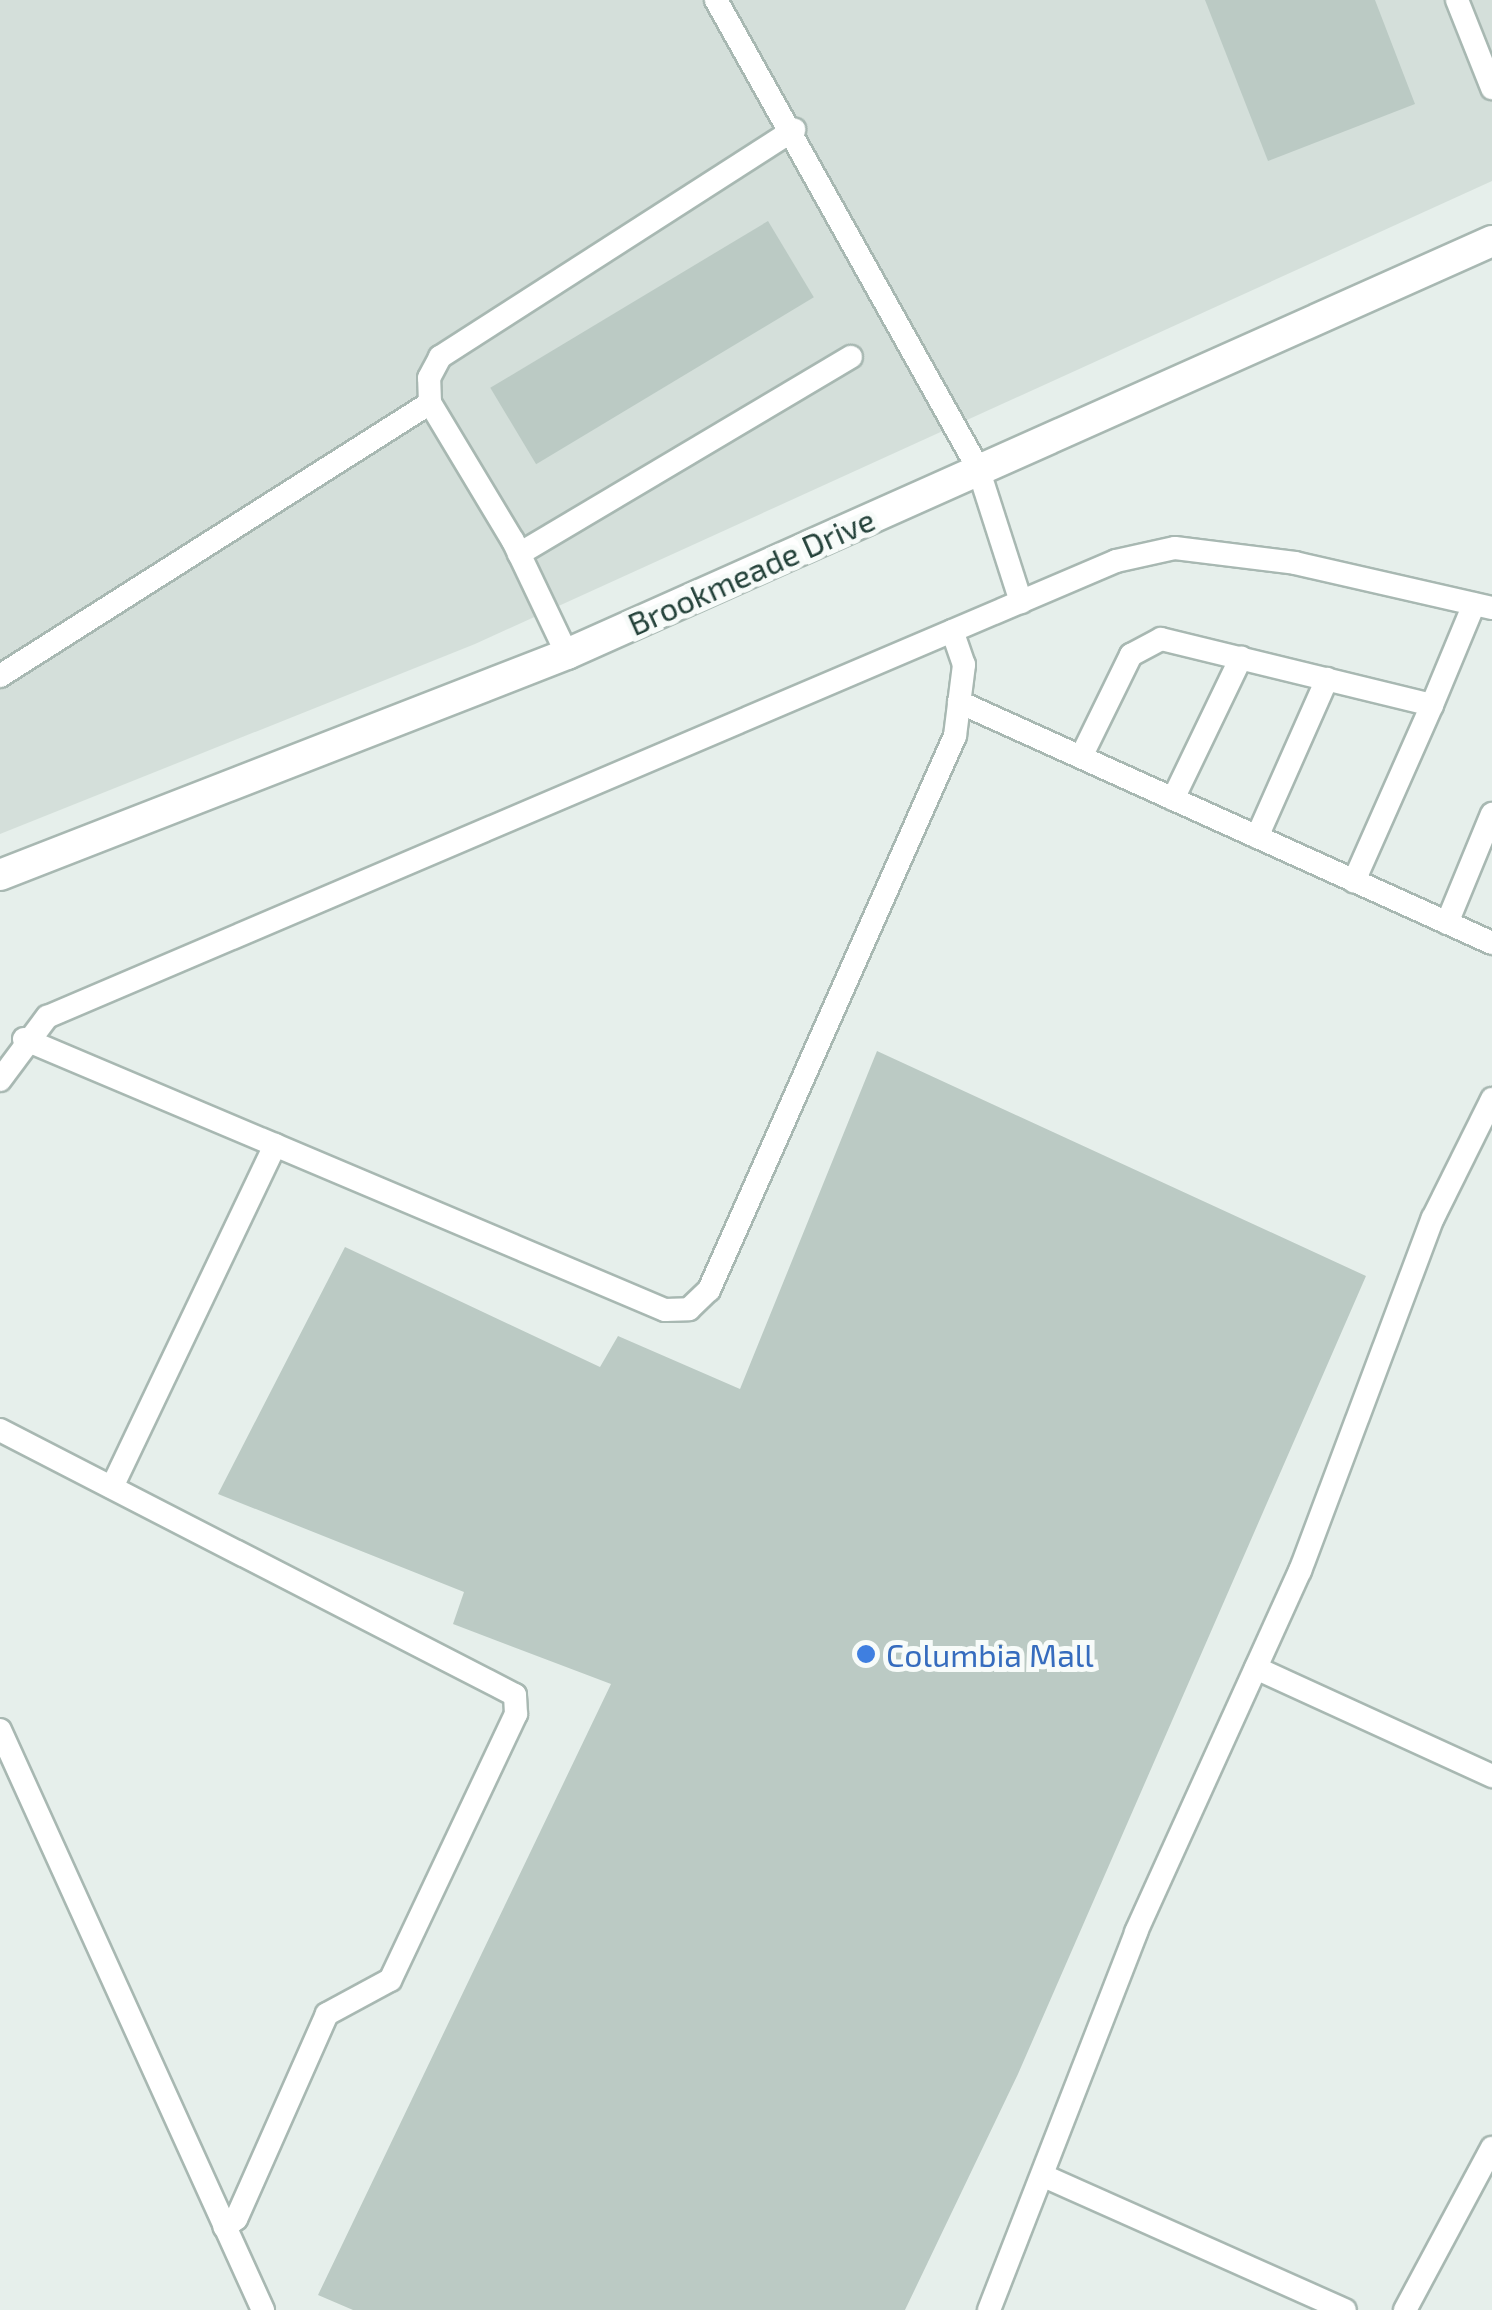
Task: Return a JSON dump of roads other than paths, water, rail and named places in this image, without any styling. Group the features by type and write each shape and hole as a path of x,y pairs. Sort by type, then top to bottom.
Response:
{"street":[{"name":"Brookmeade Drive","path":"0,876 567,654 1492,241"}],"lane":[{"path":"716,0 794,130 978,468 1021,602"},
{"path":"1458,0 1492,88"},
{"path":"567,654 519,554 430,403 440,356 794,130"},
{"path":"519,554 851,357"},
{"path":"0,676 430,403"},
{"path":"0,1080 24,1039 47,1017 1116,560 1175,548 1294,563 1483,606 1432,705 1354,881"},
{"path":"24,1039 665,1310 688,1309 709,1290 954,736 964,665 952,632"},
{"path":"1081,757 1143,642 1240,658 1432,705"},
{"path":"1174,799 1240,658"},
{"path":"1257,837 1327,679"},
{"path":"959,702 1492,943"},
{"path":"1447,923 1492,814"},
{"path":"989,2310 1046,2177 1136,1932 1341,1472 1434,1218 1492,1098"},
{"path":"112,1487 275,1145"},
{"path":"0,1430 515,1695 516,1714 390,1980 327,2014 236,2219 224,2227"},
{"path":"1256,1668 1492,1776"},
{"path":"0,1730 263,2310"},
{"path":"1405,2310 1492,2148"},
{"path":"1046,2177 1346,2310"}],"place":[{"name":"Columbia Mall","path":"866,1654"}]}
